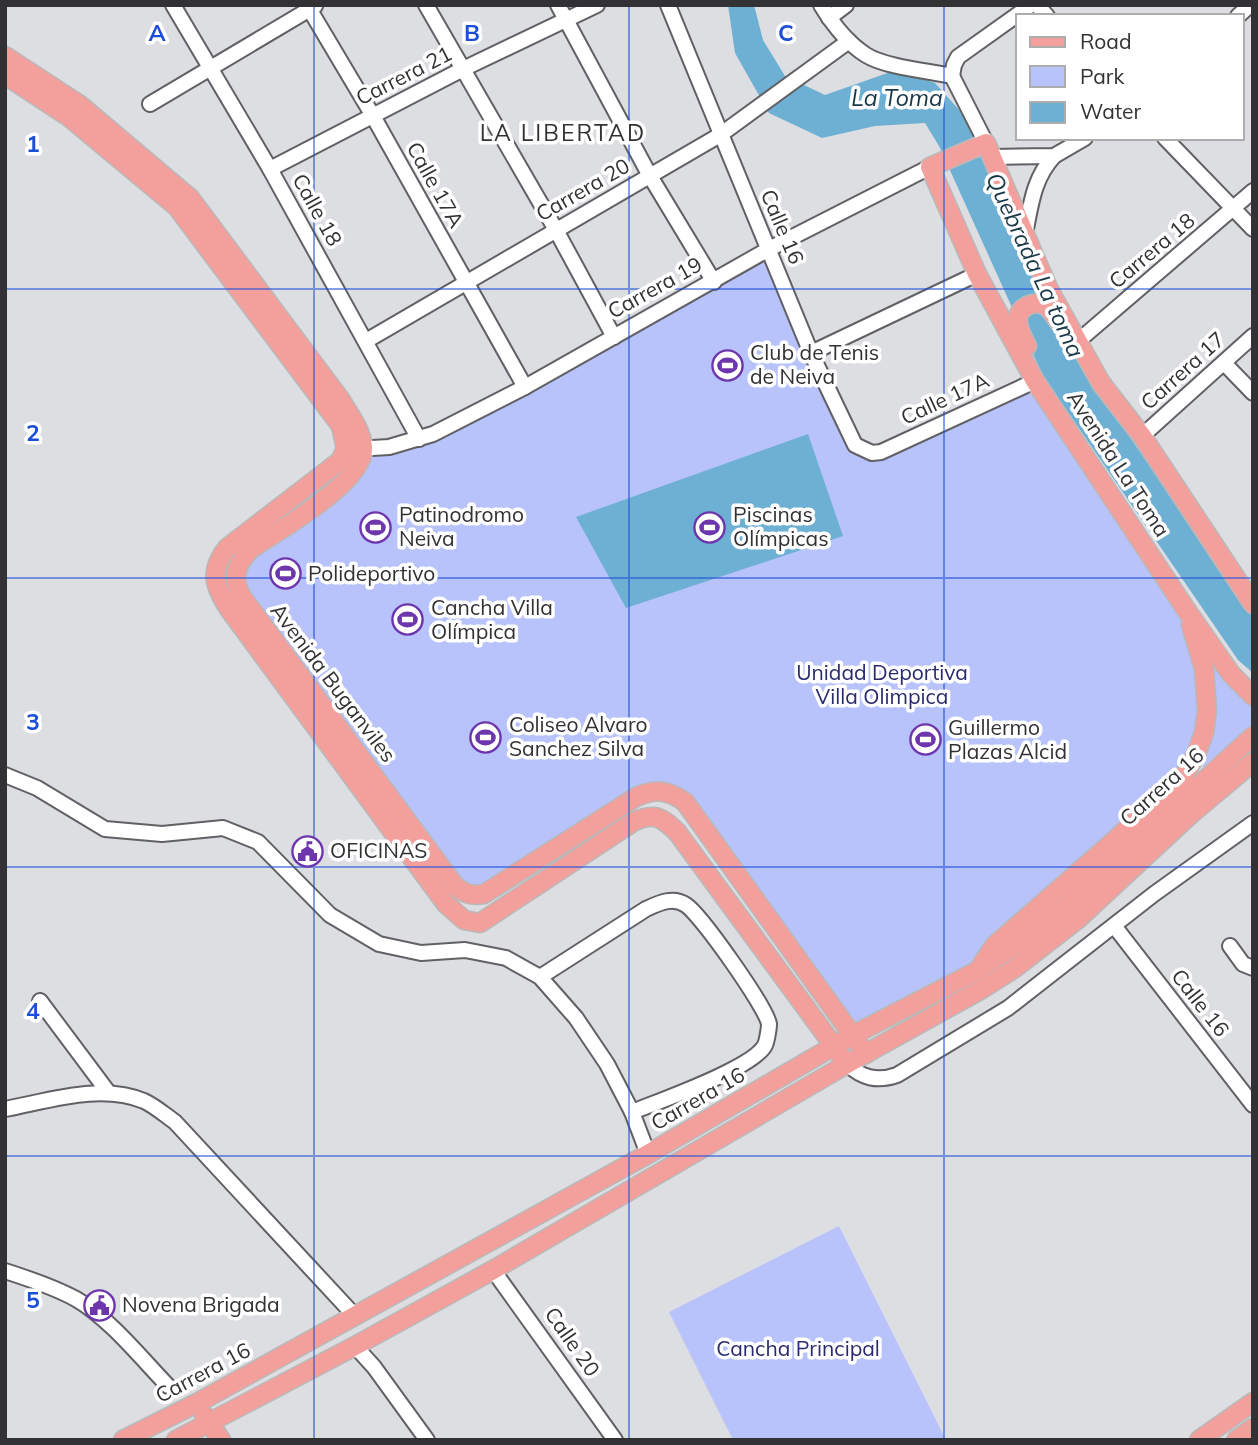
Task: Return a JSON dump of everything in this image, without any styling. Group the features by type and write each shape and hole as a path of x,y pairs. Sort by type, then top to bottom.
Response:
{"main road":[{"path":"5,56 80,105 190,198 340,399 358,428 355,449"},
{"path":"5,75 69,117 177,206 341,426 355,449"},
{"name":"Carrera 19","path":"935,165 987,148"},
{"name":"Avenida La Toma","path":"987,148 1048,288 1077,342 1101,383 1142,436 1252,603"},
{"name":"Avenida La Toma","path":"935,165 977,274 1035,380 1187,611 1231,674 1253,696"},
{"path":"1052,403 1018,322 1019,312 1030,305 1044,304 1050,309 1101,383"},
{"name":"Avenida Buganviles","path":"355,449 356,469 347,481 240,559 235,576 236,587 455,886 473,896 484,894 636,797 660,790 673,793 685,803 853,1035"},
{"name":"Avenida Buganviles","path":"355,449 227,548 217,560 216,584 237,620 446,904 464,920 480,923 633,822 651,816 663,819 677,832 833,1048"},
{"path":"975,972 995,945 1115,840 1185,774 1195,757 1204,733 1207,701 1204,669 1187,611"},
{"name":"Carrera 16","path":"176,1440 202,1431 493,1270 847,1064 982,989 1042,948 1077,919 1253,736"},
{"name":"Carrera 16","path":"123,1440 189,1407 648,1154 853,1035 975,972 1033,933 1186,807 1253,762"},
{"path":"853,1035 866,1054"},
{"path":"833,1048 847,1064"},
{"path":"1199,1440 1253,1402"},
{"path":"189,1407 202,1431 221,1440"},
{"path":"1236,1440 1253,1428"}],"street":[{"name":"Calle 18","path":"173,5 270,169 419,439"},
{"path":"426,5 556,230 614,337"},
{"path":"558,5 650,176 714,282"},
{"name":"Carrera 21","path":"270,169 463,69 597,5"},
{"name":"Calle 16","path":"668,5 811,353 848,435 855,445 872,453"},
{"path":"846,5 825,12 849,41 864,54 879,61 952,76 958,57 1016,16"},
{"path":"150,104 311,7"},
{"name":"Calle 17A","path":"311,7 526,387"},
{"name":"Carrera 20","path":"366,341 720,135 849,41"},
{"name":"Avenida La Toma","path":"952,76 987,148"},
{"name":"Carrera 19","path":"987,148 1054,156 1082,140"},
{"path":"1167,140 1253,229"},
{"path":"1025,234 1033,193 1040,174 1054,156"},
{"name":"Carrera 19","path":"355,449 389,447 433,434 526,387 769,250 935,165"},
{"name":"Carrera 18","path":"1077,342 1253,191"},
{"path":"811,353 977,274"},
{"name":"Carrera 17","path":"1142,436 1253,336"},
{"path":"1224,363 1253,393"},
{"name":"Calle 17A","path":"872,453 881,452 1035,380"},
{"path":"5,775 37,788 105,829 162,834 223,828 258,842 330,915 379,944 421,953 465,950 506,958 540,977 576,1018 607,1063 632,1112 648,1154"},
{"path":"847,1064 866,1078 886,1079 897,1075 1008,1008 1154,894 1253,823"},
{"path":"540,977 646,909 665,900 685,903 701,920 758,1002 769,1024 765,1045 747,1063 632,1112"},
{"name":"Calle 16","path":"1115,926 1253,1105"},
{"path":"1230,946 1242,964 1253,968"},
{"path":"40,1001 108,1092"},
{"path":"5,1109 108,1092 144,1101 175,1122 354,1315"},
{"name":"Calle 20","path":"493,1270 615,1440"},
{"path":"5,1271 36,1280 78,1300 112,1328 168,1386"},
{"path":"355,1346 374,1367 427,1440"}],"green space":[{"name":"Unidad Deportiva Villa Olimpica","path":"769,249 848,435 872,453 1032,383 1253,693 1253,724 1203,767 1196,757 975,972 853,1035 685,803 660,790 473,896 242,597 241,559 324,500 363,450 419,439"},
{"name":"Cancha Principal","path":"839,1226 946,1440 733,1440 669,1312"}],"water":[{"name":"La Toma","path":"728,5 754,5 763,40 785,76 825,95 896,70 935,83 961,112 993,169 1071,341 1132,440 1253,617 1253,673 1238,660 1043,376 939,146 925,123 875,126 822,138 769,113 735,53"},
{"name":"Piscinas Olímpicas","path":"808,434 843,536 626,608 576,517"}],"place":[{"name":"Club de Tenis de Neiva","path":"727,365"},
{"name":"Patinodromo Neiva","path":"376,527"},
{"name":"Piscinas Olímpicas","path":"710,527"},
{"name":"Polideportivo","path":"285,574"},
{"name":"Cancha Villa Olímpica","path":"408,620"},
{"name":"Coliseo Alvaro Sanchez Silva","path":"486,737"},
{"name":"Guillermo Plazas Alcid","path":"925,740"},
{"name":"OFICINAS","path":"307,851"},
{"name":"Novena Brigada","path":"99,1305"}],"district":[{"name":"LA LIBERTAD","path":"563,133"}],"water label":[{"name":"Quebrada La toma","path":"1035,265"}]}
